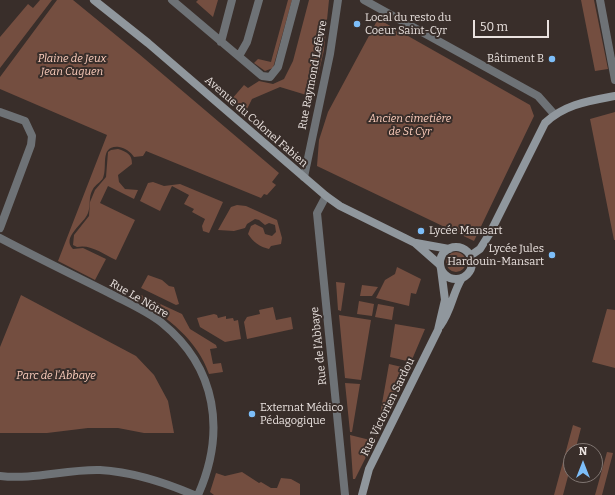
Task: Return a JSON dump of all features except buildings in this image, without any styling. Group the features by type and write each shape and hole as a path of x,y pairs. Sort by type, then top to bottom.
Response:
{"street":[{"name":"Avenue du Colonel Fabien","path":"94,0 148,43 326,196 340,206 415,243 449,249"},
{"path":"172,0 262,76 270,77 275,73 278,67 296,0"},
{"path":"220,42 232,0"},
{"path":"239,56 247,42 259,0"},
{"name":"Rue Raymond Lefèvre","path":"304,177 330,54 338,0"},
{"path":"364,0 538,96 554,114"},
{"path":"600,0 615,80"},
{"path":"470,256 484,244 545,123 554,114 568,107 582,102 615,96"},
{"path":"0,112 25,120 32,136 31,145 0,228"},
{"name":"Rue de l’Abbaye","path":"326,196 317,213 345,495"},
{"name":"Rue Le Nôtre","path":"0,238 161,322 188,348 202,372 214,408 213,445 208,473 198,495"},
{"name":"Avenue du Colonel Fabien","path":"415,243 441,267"},
{"path":"459,247 470,256 472,266 470,271 462,278 451,278 441,267 442,256 449,249 459,247"},
{"name":"Rue Victorien Sardou","path":"438,330 445,300 441,267"},
{"name":"Rue Victorien Sardou","path":"362,495 369,469 438,330 449,314 456,288 462,278"},
{"path":"0,476 28,478 100,470 120,472 164,482 194,495"}],"green space":[{"path":"40,0 52,0 0,68 0,37 28,4 33,8"},
{"name":"Plaine de Jeux Jean Cuguen","path":"57,0 73,0 139,54 279,173 272,182 276,185 267,195 264,194 261,198 146,151 143,156 134,157 130,152 123,148 113,147 106,153 103,178 91,192 88,213 71,235 70,240 70,244 73,249 83,248 106,259 95,280 58,261 107,135 0,89 0,77"},
{"path":"198,0 218,0 213,17 196,2"},
{"path":"288,0 292,0 273,68 265,71 254,63 258,59 271,62"},
{"path":"309,0 329,0 324,50 313,97 280,87 252,99 245,113 231,100 244,85 248,88 259,81 273,84 284,79 293,61"},
{"path":"581,0 594,0 608,69 595,71"},
{"name":"Ancien cimetière de St Cyr","path":"378,19 530,105 534,116 474,241 317,166 319,140 328,112"},
{"path":"615,112 615,240 614,240 590,119"},
{"path":"118,149 124,151 130,156 132,164 118,175 119,182 125,189 138,190 134,199 108,186 100,203 135,220 116,260 92,248 82,246 77,247 73,245 74,235 89,216 90,202 95,190 106,177 108,152"},
{"path":"153,182 164,186 180,184 223,202 209,233 203,231 202,226 205,219 192,212 194,209 184,204 189,195 172,186 160,211 140,201 148,183"},
{"path":"237,205 246,206 277,220 282,238 281,244 271,246 269,249 254,242 248,234 251,226 255,224 263,228 265,234 272,236 276,232 275,225 269,223 265,225 259,220 255,219 247,224 245,228 234,231 218,230 231,207"},
{"path":"456,252 463,255 466,262 463,269 456,272 449,269 446,262 449,255"},
{"path":"397,267 421,279 416,294 411,293 409,306 376,298 385,280 395,274"},
{"path":"148,275 162,280 169,286 174,287 179,304 176,305 141,288"},
{"path":"336,282 345,283 341,311 338,310"},
{"path":"362,285 378,287 372,296 360,296"},
{"name":"Parc de l'Abbaye","path":"21,295 136,356 154,375 168,401 174,433 144,433 118,428 88,428 47,433 0,433 0,347"},
{"path":"141,295 182,314 190,329 216,345 217,348 210,349 213,364 221,363 223,372 209,374 204,362 189,340 170,322 137,300"},
{"path":"359,301 374,304 372,316 357,314"},
{"path":"378,304 394,307 392,320 375,317"},
{"path":"273,307 276,320 291,317 293,329 247,339 244,322 247,317 260,314 259,310"},
{"path":"607,309 615,310 615,368 592,362"},
{"path":"214,314 217,315 218,318 226,316 226,319 233,318 234,321 238,320 241,339 225,342 200,327 197,318"},
{"path":"339,315 371,320 361,380 345,378"},
{"path":"395,324 425,329 411,362 390,357"},
{"path":"389,364 406,368 376,438 377,432"},
{"path":"345,383 360,384 352,432 350,432"},
{"path":"573,425 581,428 577,443 568,443"},
{"path":"350,435 374,441 355,479 353,479"},
{"path":"607,452 613,453 602,495 595,495 598,483 603,483 603,466"},
{"path":"563,462 563,483 566,483 563,495 554,495"},
{"path":"242,472 259,483 261,482 271,488 277,488 281,478 291,479 300,484 300,495 214,495 210,492 216,473 225,476"}],"place":[{"name":"Local du resto du Coeur Saint-Cyr","path":"357,24"},
{"name":"Bâtiment B","path":"552,59"},
{"name":"Lycée Mansart","path":"421,231"},
{"name":"Lycée Jules Hardouin-Mansart","path":"552,255"},
{"name":"Externat Médico Pédagogique","path":"252,414"}]}
